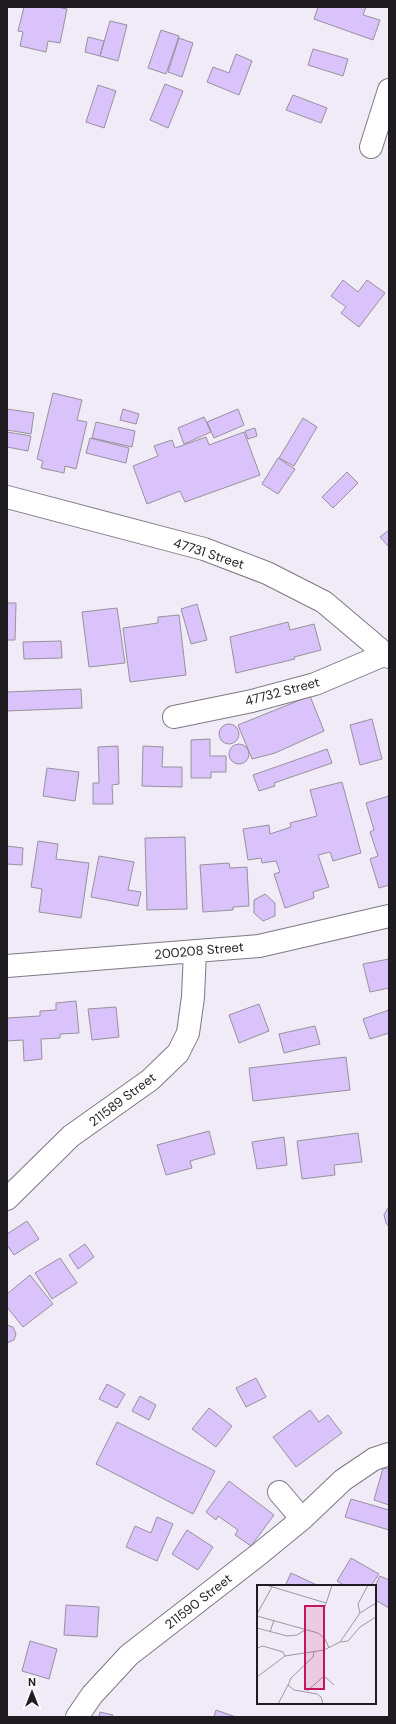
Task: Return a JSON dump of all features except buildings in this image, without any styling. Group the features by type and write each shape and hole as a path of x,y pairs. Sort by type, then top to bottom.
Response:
{"street":[{"path":"371,147 389,90"},
{"name":"47731 Street","path":"7,497 204,549 266,573 324,602 388,655"},
{"name":"47732 Street","path":"174,717 252,701 315,684 388,655"},
{"name":"200208 Street","path":"7,966 259,946 389,916"},
{"name":"211589 Street","path":"7,1199 71,1136 150,1080 178,1053 188,1033 193,997 195,950"},
{"name":"211590 Street","path":"78,1717 92,1695 129,1655 258,1556 302,1519 343,1480 374,1458 389,1454"},
{"path":"279,1492 302,1519"}]}
